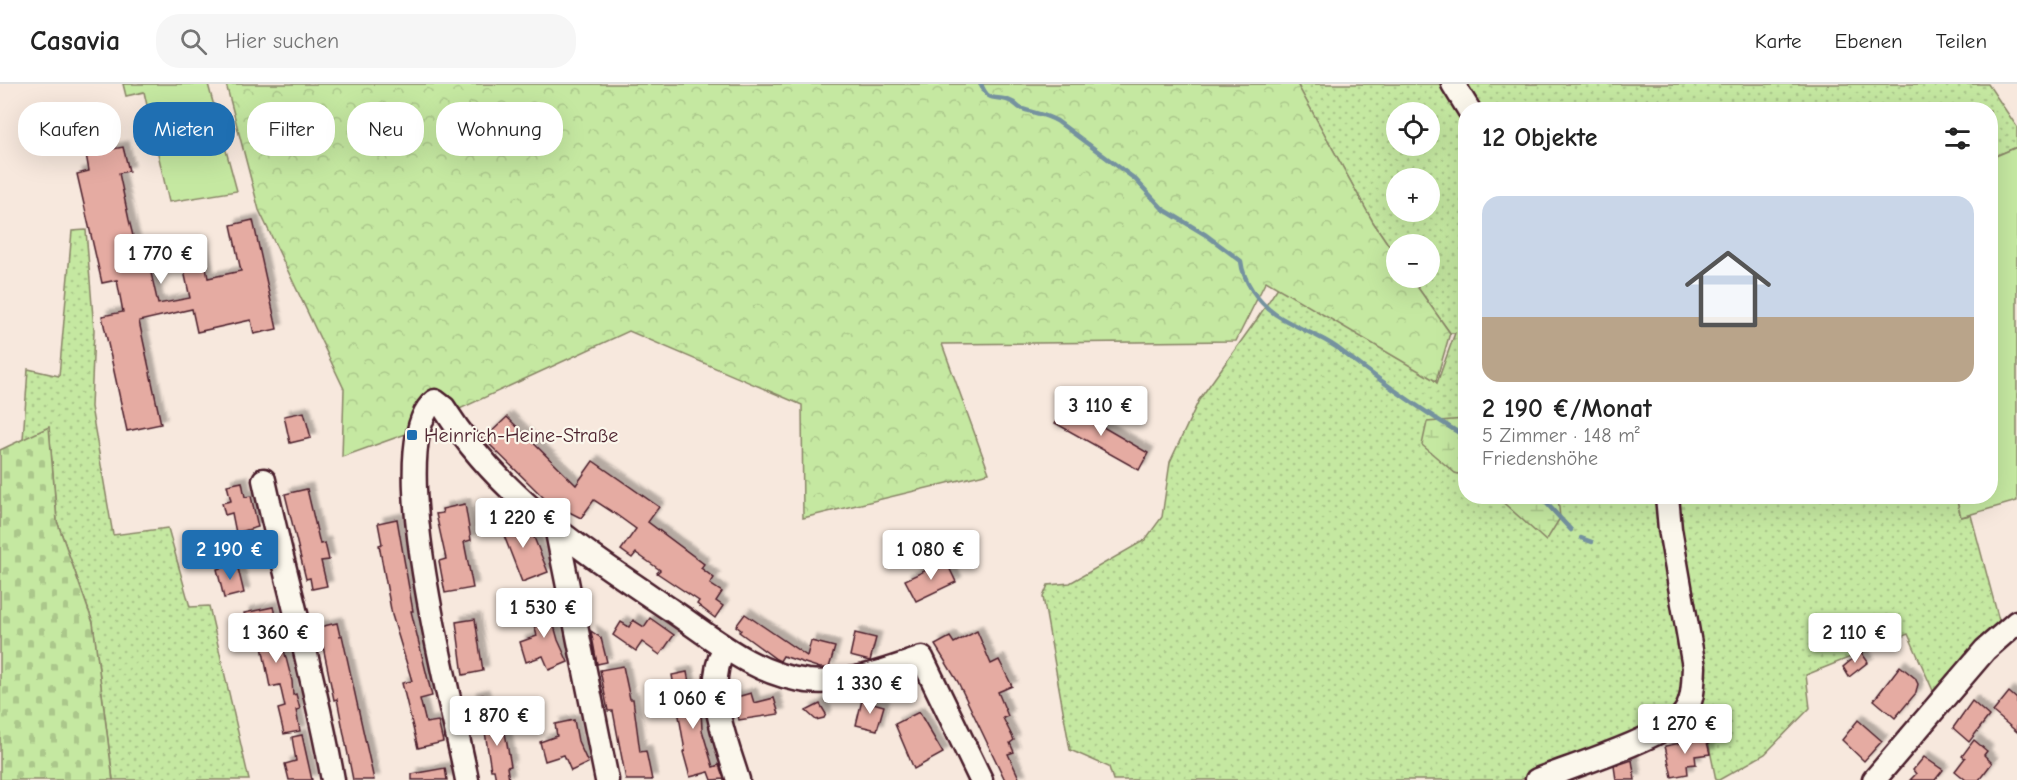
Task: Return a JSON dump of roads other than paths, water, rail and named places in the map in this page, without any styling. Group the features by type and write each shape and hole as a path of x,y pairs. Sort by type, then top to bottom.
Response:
{"street":[{"path":"1453,84 1464,102"},
{"path":"467,780 427,592 417,520 415,451 419,430 431,404 440,402 496,477 557,532 696,627 724,650 780,675 808,681 869,676 922,658 981,780"},
{"path":"264,480 280,556 300,624 333,780"},
{"path":"1538,780 1670,727 1687,709 1693,689 1694,667 1668,504"},
{"path":"557,532 607,780"},
{"path":"1874,780 1985,650 2017,622"},
{"path":"724,650 718,659 715,692 738,780"}],"waterway":[{"path":"981,84 990,97 1007,100 1020,108 1057,121 1135,179 1163,209 1206,235 1241,261 1242,269 1252,290 1275,314 1336,347 1399,394 1458,432"},
{"path":"1547,504 1571,530"},
{"path":"1581,538 1592,542"}],"place":[{"name":"Heinrich-Heine-Straße","path":"412,435"}]}
